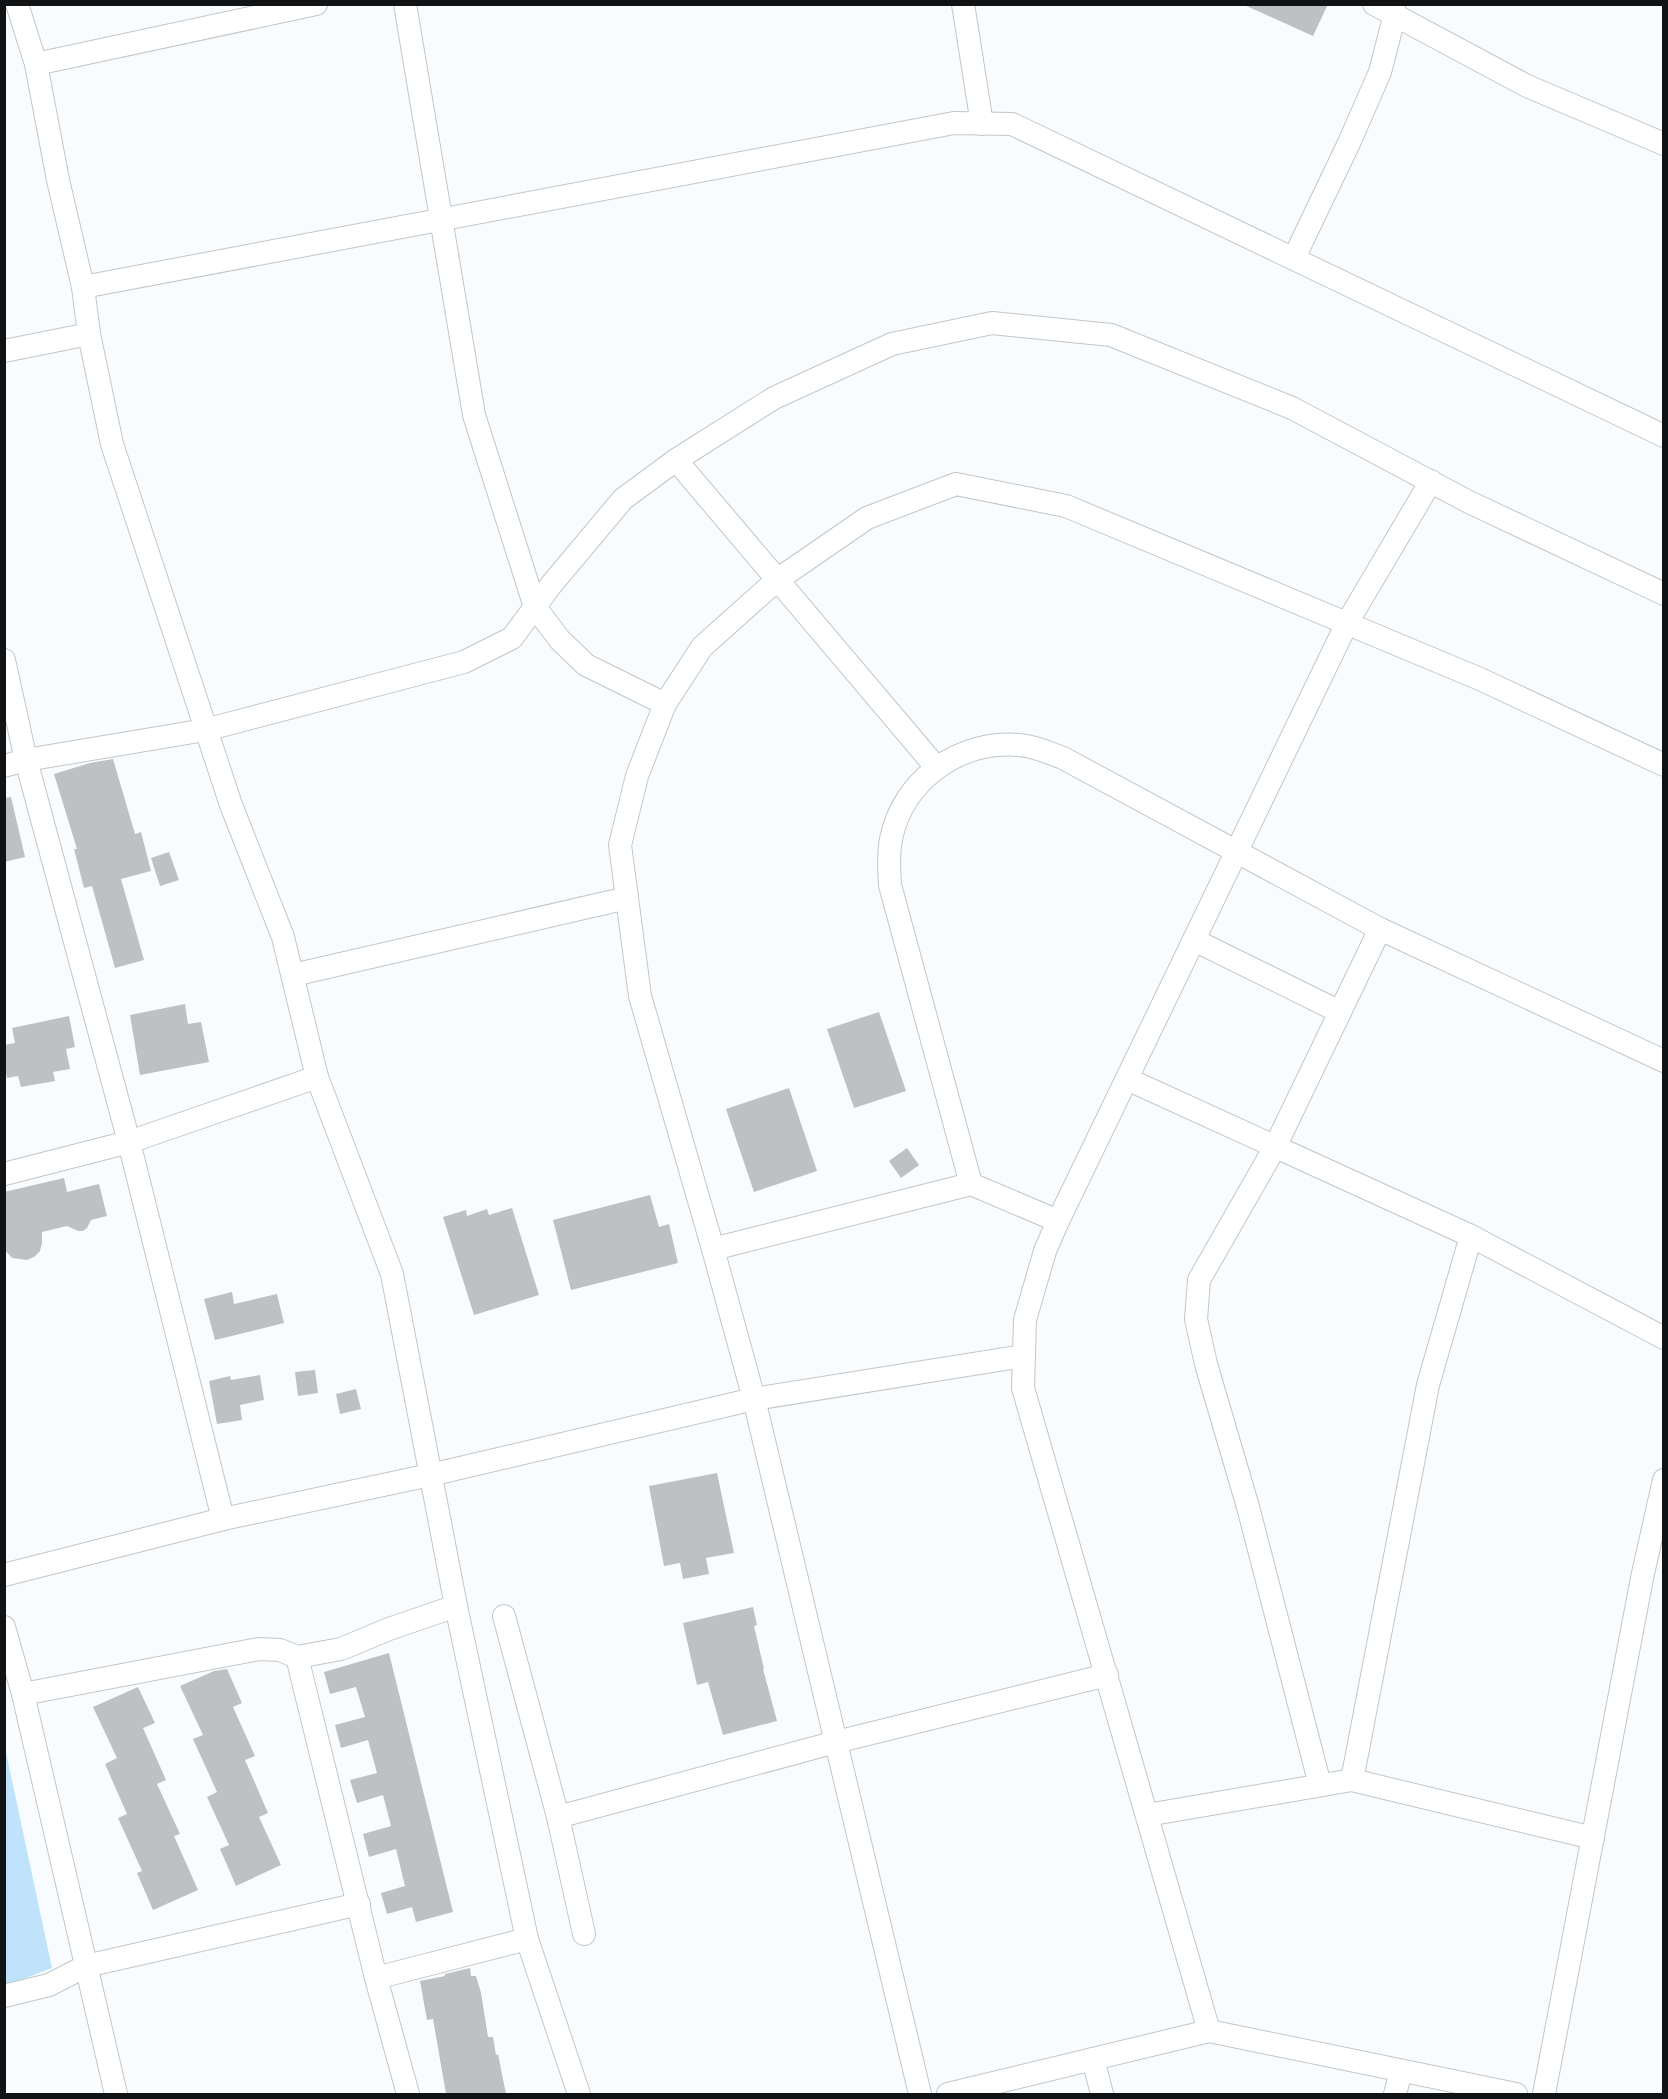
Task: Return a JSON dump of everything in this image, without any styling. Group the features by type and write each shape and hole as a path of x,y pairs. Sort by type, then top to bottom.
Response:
{"street":[{"path":"18,4 36,64 58,180 83,287 88,334 112,444 231,805 283,937 317,1077 392,1274 456,1606 527,1939 579,2094"},
{"path":"36,64 316,4"},
{"path":"405,4 474,415 535,606 560,640 586,665 665,704"},
{"path":"963,4 982,123"},
{"path":"1374,4 1394,9 1527,86 1664,144"},
{"path":"1294,258 1380,72 1394,9"},
{"path":"83,287 954,123 1012,124 1664,436"},
{"path":"15,763 205,730 464,662 512,638 535,606 623,499 676,460 774,398 892,344 992,323 1111,335 1292,408 1469,502 1664,594"},
{"path":"4,351 88,334"},
{"path":"676,460 936,767"},
{"path":"1209,2031 1023,1388 1024,1320 1045,1251 1058,1221 1347,623 1431,482"},
{"path":"920,2094 754,1399 639,996 620,845 638,776 665,704 702,647 777,580 867,518 956,484 1066,506 1480,679 1664,765"},
{"path":"4,660 15,763 129,1142 223,1519"},
{"path":"971,1184 893,897 888,865 890,841 896,820 906,800 921,780 936,767 956,755 998,744 1021,745 1063,758 1236,853 1380,928 1664,1061"},
{"path":"293,975 627,898"},
{"path":"1320,1785 1248,1507 1206,1364 1196,1319 1199,1280 1275,1146 1380,928"},
{"path":"1194,940 1340,1012"},
{"path":"4,1174 129,1142 317,1077"},
{"path":"1127,1079 1471,1236 1664,1338"},
{"path":"713,1250 971,1184 1058,1221"},
{"path":"1352,1779 1428,1385 1471,1236"},
{"path":"4,1575 223,1519 430,1475 754,1399 1024,1356"},
{"path":"1544,2094 1642,1578 1664,1480"},
{"path":"23,1694 259,1649 280,1650 297,1657 341,1649 389,1629 456,1606"},
{"path":"504,1616 558,1817 584,1934"},
{"path":"4,1627 23,1694 116,2094"},
{"path":"297,1657 376,1978 408,2094"},
{"path":"558,1817 836,1742 1107,1675"},
{"path":"1147,1815 1352,1779 1593,1838"},
{"path":"4,1996 49,1984 86,1966 358,1904"},
{"path":"376,1978 527,1939"},
{"path":"948,2094 1209,2031 1516,2094"},
{"path":"1093,2059 1102,2094"},
{"path":"1395,2094 1401,2071"}],"shaded area":[{"path":"4,1743 52,1968 5,1986 4,1986"}],"building":[{"path":"1242,4 1328,4 1313,36"},
{"path":"113,759 135,834 141,832 151,871 121,879 144,960 115,968 92,886 84,888 74,849 77,849 54,774"},
{"path":"11,797 25,857 4,862 4,798"},
{"path":"169,852 179,880 160,886 151,858"},
{"path":"185,1004 188,1024 201,1022 209,1062 140,1075 130,1015"},
{"path":"879,1012 906,1091 854,1108 827,1029"},
{"path":"69,1016 75,1047 66,1049 70,1069 53,1072 55,1081 21,1087 18,1076 7,1078 4,1045 15,1043 12,1028"},
{"path":"789,1088 817,1171 754,1192 726,1109"},
{"path":"907,1148 919,1165 901,1178 889,1161"},
{"path":"64,1178 67,1192 99,1184 107,1216 91,1220 83,1231 67,1226 42,1232 40,1251 34,1257 27,1260 12,1258 4,1249 4,1192"},
{"path":"650,1195 659,1227 669,1224 678,1263 571,1290 553,1220"},
{"path":"512,1208 539,1295 474,1315 443,1217 466,1210 467,1216 487,1209 489,1215"},
{"path":"232,1292 234,1304 277,1294 284,1323 215,1340 204,1299"},
{"path":"315,1370 318,1393 298,1396 295,1372"},
{"path":"260,1375 264,1400 240,1405 242,1420 217,1424 209,1381 230,1376 231,1380"},
{"path":"356,1389 361,1409 340,1414 336,1394"},
{"path":"717,1473 734,1553 706,1558 709,1574 683,1579 680,1563 664,1566 649,1486"},
{"path":"753,1607 757,1625 754,1626 763,1669 777,1721 723,1735 708,1682 697,1685 683,1623"},
{"path":"389,1653 453,1912 416,1922 412,1907 387,1914 381,1893 405,1886 396,1849 369,1857 363,1834 391,1826 383,1795 357,1803 350,1780 377,1773 368,1740 341,1748 335,1725 365,1717 356,1687 330,1694 324,1672"},
{"path":"227,1669 242,1703 233,1707 255,1756 245,1760 268,1813 259,1817 281,1865 236,1886 220,1849 229,1845 207,1797 217,1792 193,1739 203,1735 180,1686 214,1671"},
{"path":"138,1687 155,1723 143,1728 166,1780 157,1784 180,1834 174,1836 198,1890 153,1910 137,1873 142,1871 118,1818 127,1814 105,1764 117,1758 93,1707"},
{"path":"470,1968 471,1976 476,1976 481,1993 488,2037 493,2037 506,2094 446,2094 433,2019 427,2020 420,1981"}]}
